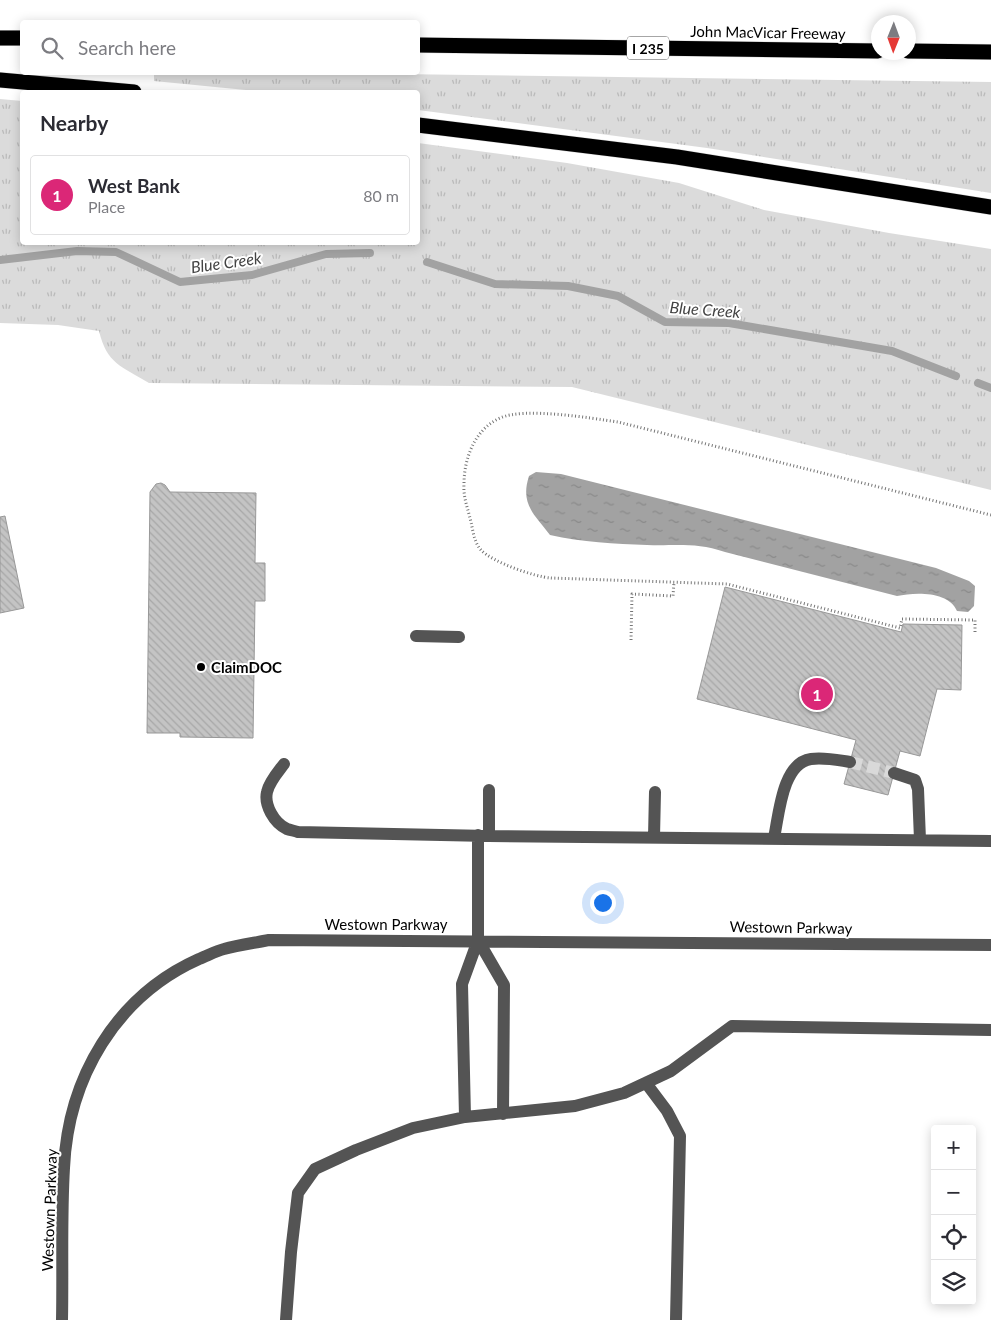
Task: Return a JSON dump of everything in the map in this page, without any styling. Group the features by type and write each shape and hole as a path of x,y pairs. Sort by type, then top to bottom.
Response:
{"highway":[{"path":"0,38 20,38"},
{"name":"John MacVicar Freeway","path":"420,44 871,51"},
{"path":"916,51 991,52"},
{"path":"0,80 112,90"},
{"path":"420,125 686,159 991,207"}],"street":[{"path":"416,636 459,636"},
{"path":"774,838 787,779 796,765 809,759 826,758 850,762"},
{"path":"284,764 267,792 267,804 272,816 285,828 298,832 991,841"},
{"path":"894,773 915,780 918,789 920,840"},
{"path":"465,1117 462,984 478,940 484,835 489,790"},
{"path":"654,837 655,792"},
{"name":"Westown Parkway","path":"62,1320 64,1166 72,1113 87,1069 111,1029 142,995 180,968 223,949 269,940 991,945"},
{"path":"478,940 504,984 503,1114"},
{"path":"286,1320 298,1193 315,1169 356,1150 413,1128 465,1117 574,1106 624,1094 671,1071 732,1026 991,1030"},
{"path":"646,1083 667,1111 680,1136 676,1320"}],"path":[{"path":"974,632 975,620 902,619 900,628 727,584 540,577 531,575 481,550 476,541 465,496 464,483 470,452 480,433 501,417 516,414 587,417 618,422 991,515"},
{"path":"631,640 632,594 673,596 674,582"}],"green space":[{"path":"420,74 991,82 991,193 707,148 420,110 420,90 245,90 154,81 154,75"},
{"path":"0,99 20,101 20,245 420,245 420,143 567,163 679,183 764,210 889,233 991,249 991,490 572,387 149,383 116,363 106,351 99,331 58,325 0,323"}],"water":[{"path":"536,472 561,474 936,568 969,581 975,586 974,606 968,612 957,611 953,604 939,596 913,594 897,596 704,547 611,543 550,535 527,501 526,494 529,476"}],"building":[{"name":"ClaimDOC","path":"161,483 170,492 256,493 255,563 265,563 265,601 255,601 253,738 180,737 180,733 147,733 150,492 156,484"},
{"path":"5,516 24,608 0,613 0,517"},
{"path":"725,587 901,632 903,624 962,625 961,690 937,689 920,756 900,751 888,795 844,784 856,740 697,699"}],"waterway":[{"name":"Blue Creek","path":"0,260 77,251 116,252 180,282 252,275 326,254 370,253"},
{"name":"Blue Creek","path":"427,262 495,284 568,286 618,296 665,322 729,323 892,351 956,376"},
{"name":"Blue Creek","path":"978,383 991,388"}],"tunnel":[{"path":"850,762 894,773"}],"place":[{"name":"ClaimDOC","path":"201,667"},
{"name":"West Bank","path":"817,694"}]}
